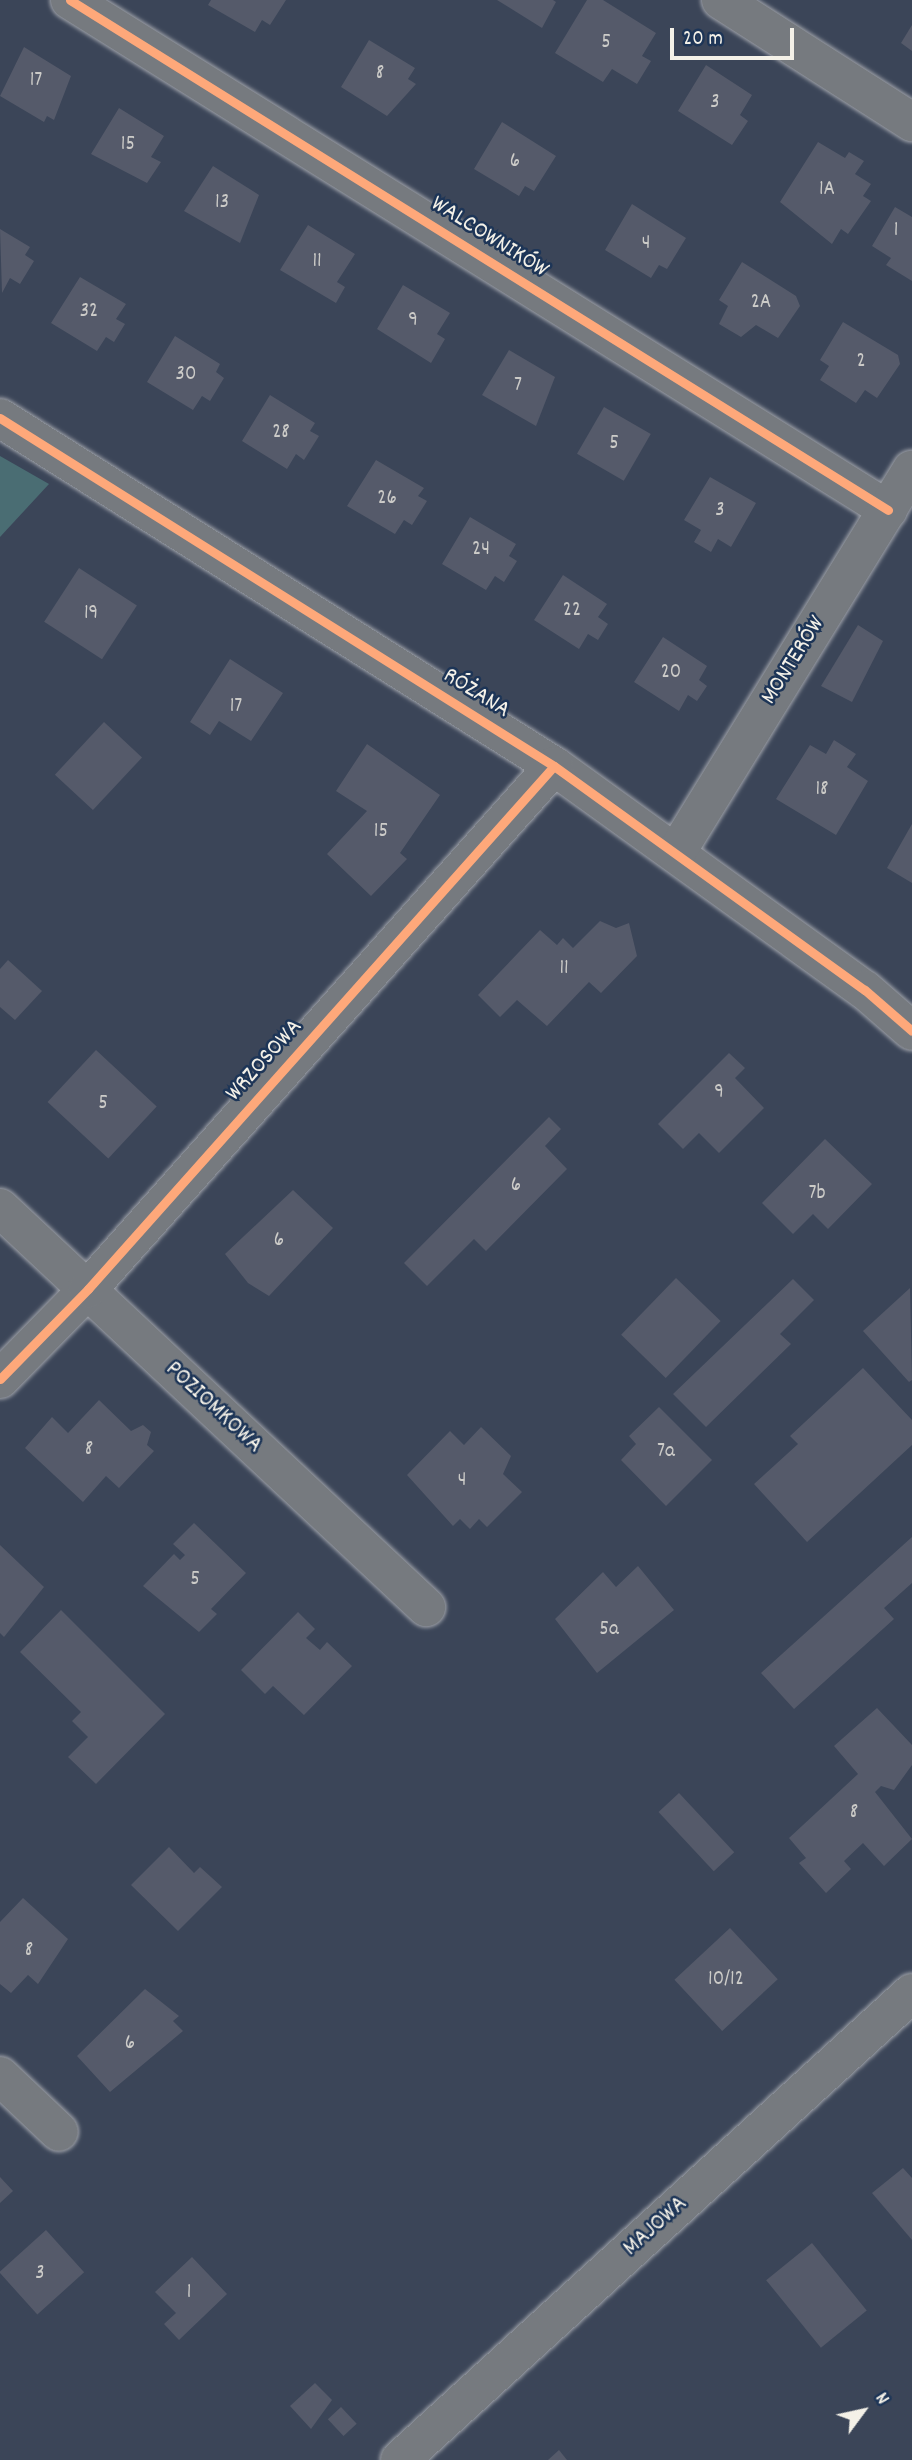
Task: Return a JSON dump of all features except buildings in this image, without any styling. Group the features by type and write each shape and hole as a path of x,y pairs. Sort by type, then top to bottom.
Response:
{"street":[{"name":"WALCOWNIKÓW","path":"70,0 888,510"},
{"path":"721,0 912,122"},
{"name":"RÓŻANA","path":"0,418 554,766 676,853 912,1031"},
{"name":"MONTERÓW","path":"676,853 912,470"},
{"name":"WRZOSOWA","path":"0,1379 88,1289 554,766"},
{"name":"POZIOMKOWA","path":"0,1208 425,1607"},
{"name":"MAJOWA","path":"400,2460 912,1993"},
{"path":"0,2076 59,2132"}],"green space":[{"path":"0,456 49,484 0,537"}],"cycle path":[{"path":"70,0 888,510"},
{"path":"0,418 554,766 865,990 912,1031"},
{"path":"0,1379 88,1289 554,766"}]}
